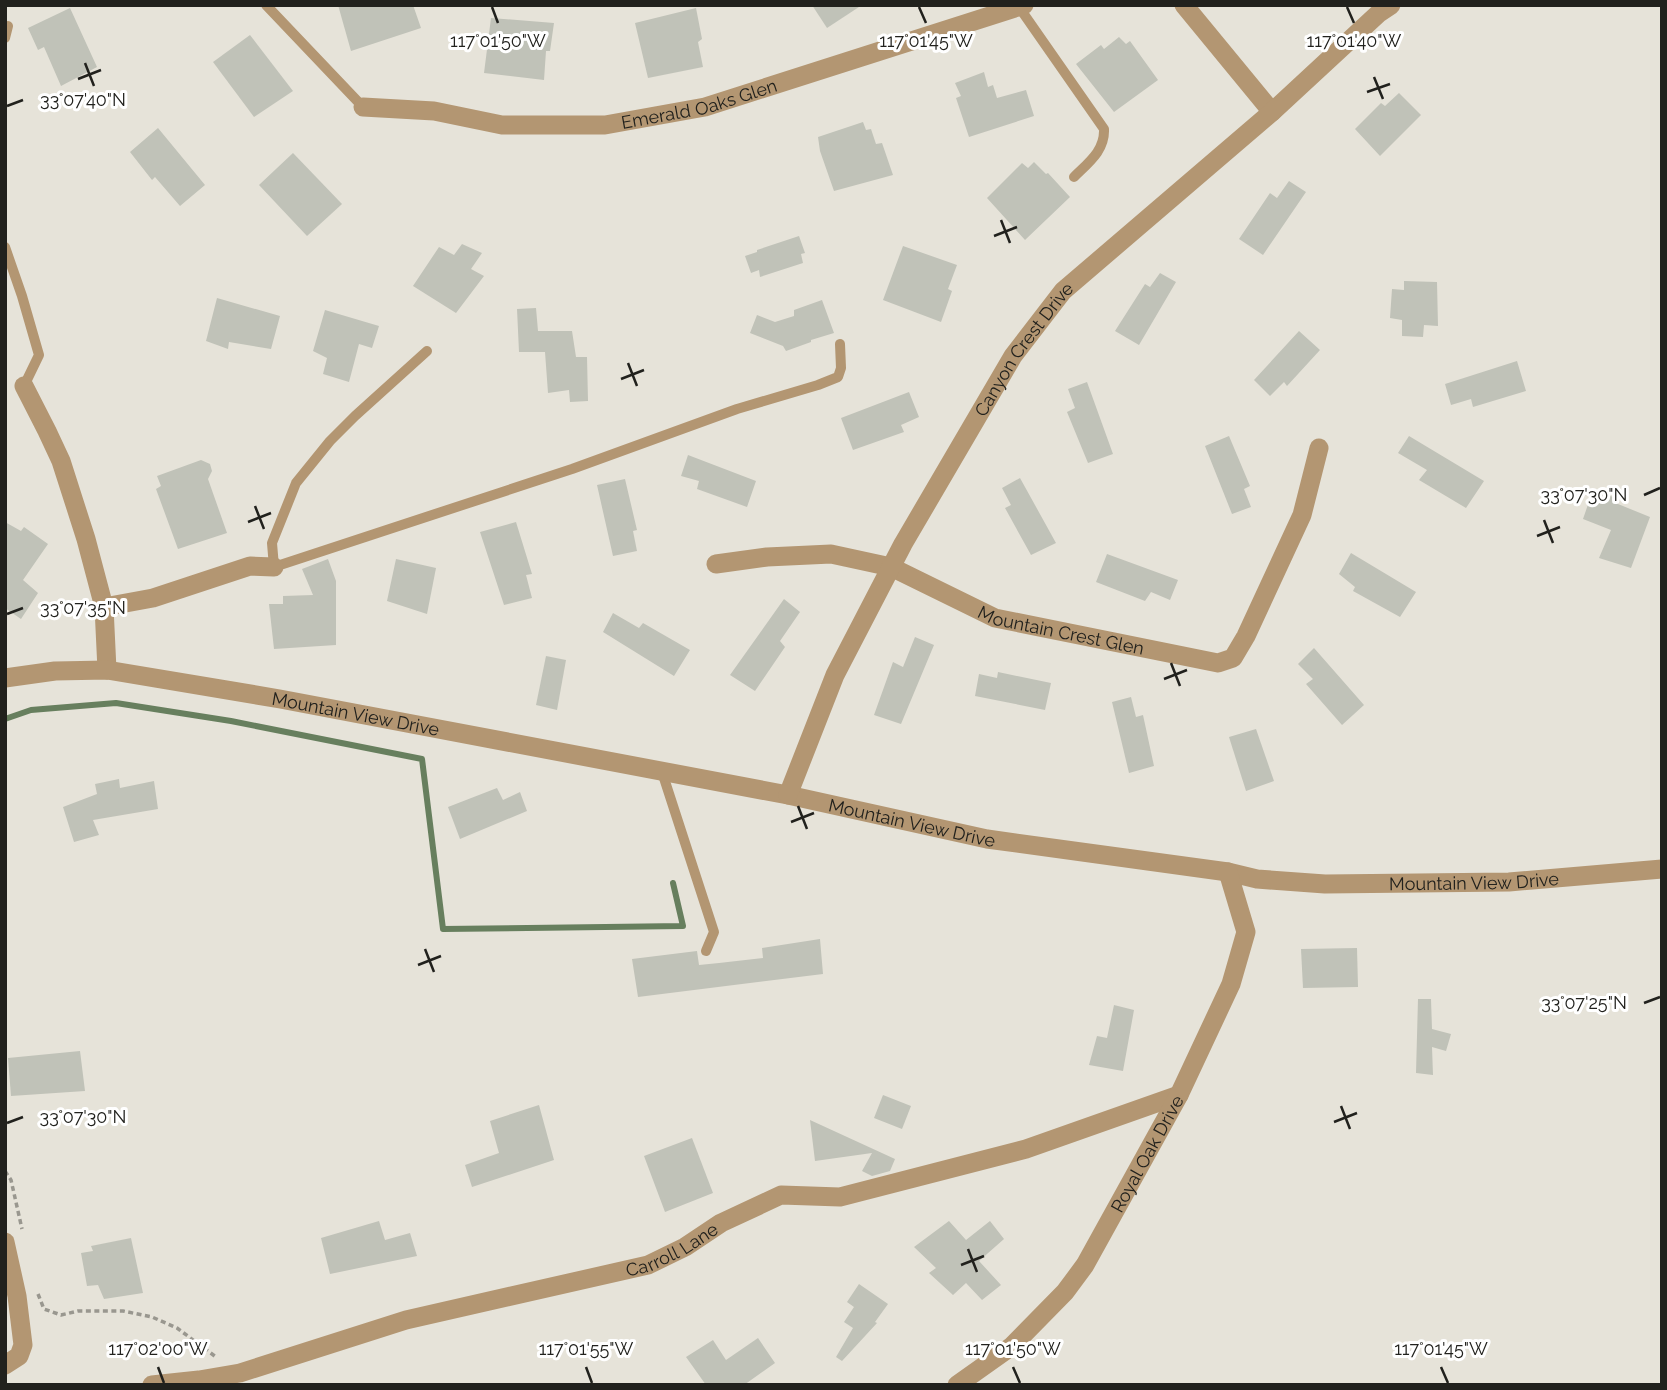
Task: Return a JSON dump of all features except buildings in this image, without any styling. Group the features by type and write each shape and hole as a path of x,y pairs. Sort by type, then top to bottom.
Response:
{"street":[{"path":"1184,5 1272,112"},
{"name":"Canyon Crest Drive","path":"788,795 835,675 891,567 1013,356 1063,291 1272,112 1391,5"},
{"name":"Emerald Oaks Glen","path":"363,107 433,111 502,125 605,125 705,107 1022,6"},
{"path":"23,386 61,461 86,539 104,607 107,670"},
{"name":"Mountain Crest Glen","path":"716,564 768,557 831,554 891,567 995,618 1218,663 1233,658 1303,515 1319,448"},
{"path":"104,607 153,598 250,566 274,567"},
{"name":"Mountain View Drive","path":"5,678 55,671 107,670 280,699 788,795 987,839 1228,872 1257,879 1325,884 1509,882 1662,869"},
{"name":"Royal Oak Drive","path":"957,1385 1012,1346 1065,1292 1085,1265 1180,1095 1231,984 1246,932 1228,872"},
{"name":"Carroll Lane","path":"152,1385 240,1373 406,1320 648,1265 685,1247 721,1223 781,1195 840,1197 853,1194 1026,1149 1180,1095"},
{"path":"5,1365 19,1356 23,1345 14,1237"}],"lane":[{"path":"266,5 363,107"},
{"path":"1022,6 1104,129 1104,138 1098,154 1074,177"},
{"path":"5,38 8,26"},
{"path":"5,247 39,355 23,386"},
{"path":"427,351 330,441 296,483 272,542 274,567 572,469 737,409 818,385 838,377 841,368 840,344"},
{"path":"662,771 714,932 706,951"}],"path":[{"path":"5,1171 11,1180 14,1237"},
{"path":"35,1287 44,1310 61,1315 78,1311 123,1311 152,1317 177,1328 240,1373"}],"waterway":[{"path":"5,719 31,710 116,703 231,721 422,759 443,929 683,926 673,883"}]}
